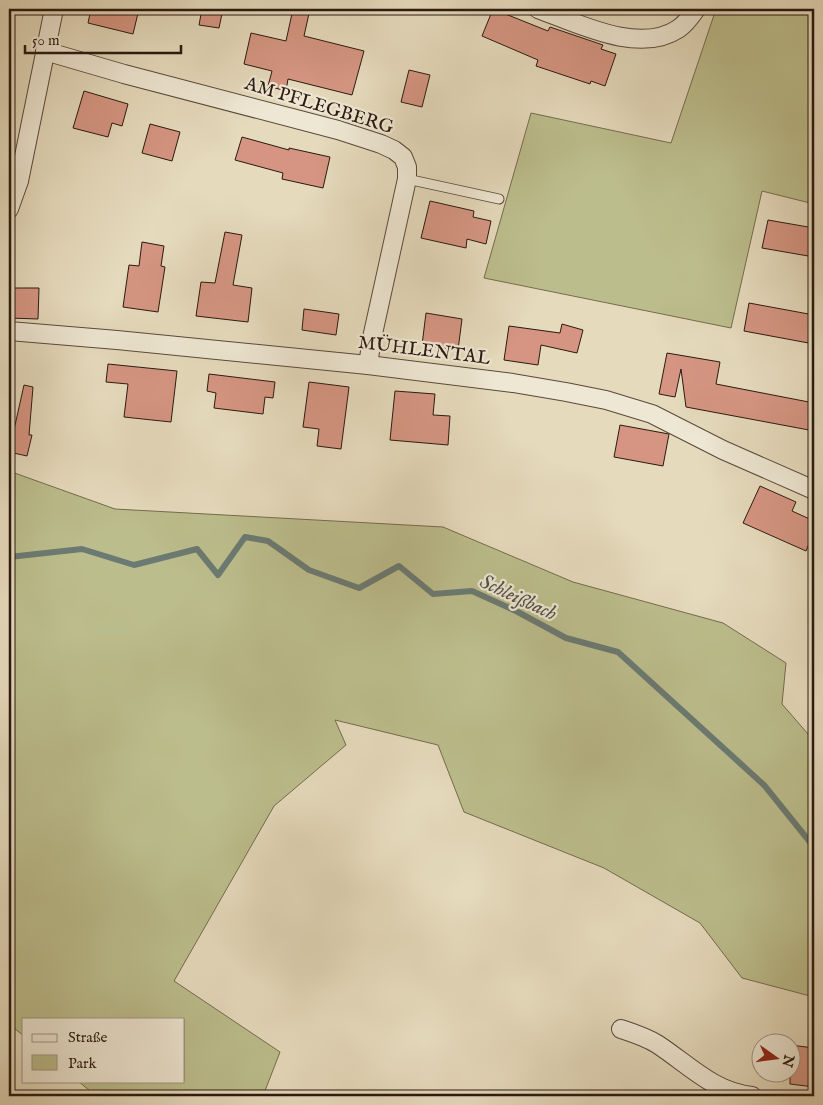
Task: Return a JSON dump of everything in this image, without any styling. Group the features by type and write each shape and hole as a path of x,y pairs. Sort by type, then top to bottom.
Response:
{"street":[{"path":"9,209 19,181 44,50 54,9"},
{"path":"538,9 602,32 639,39 654,37 678,29 696,9"},
{"name":"AM PFLEGBERG","path":"44,50 124,74 338,130 381,144 394,150 403,158 407,167 407,179 372,338 368,365"},
{"name":"MÜHLENTAL","path":"9,331 368,365 513,383 606,400 634,408 672,423 723,450 814,490"},
{"path":"621,1028 656,1043 713,1084 728,1091 752,1096"}],"lane":[{"path":"407,179 499,199"}],"green space":[{"path":"716,9 814,9 814,204 762,191 731,328 484,278 531,113 671,143"},
{"path":"9,471 115,509 443,527 573,582 723,623 786,663 782,704 814,741 814,997 742,978 700,923 604,868 464,812 438,745 335,720 346,745 274,806 174,981 280,1052 263,1096 116,1096 90,1091 79,1082 185,1082 185,1018 22,1018 22,1034 9,1024 9,749 13,742 9,740"}],"building":[{"path":"91,9 139,9 133,34 88,23"},
{"path":"202,9 223,9 219,28 199,25"},
{"path":"293,9 310,9 304,36 364,51 352,95 288,79 286,91 268,86 272,71 244,64 251,33 286,41"},
{"path":"493,9 548,31 550,27 603,45 601,49 616,54 605,86 591,81 590,84 536,66 538,60 482,36"},
{"path":"409,70 430,75 422,107 401,102"},
{"path":"84,91 128,104 122,126 112,123 108,137 73,128"},
{"path":"150,124 180,132 172,161 142,153"},
{"path":"242,137 289,150 289,148 330,157 323,188 282,179 283,173 235,160"},
{"path":"430,201 474,211 473,217 491,221 486,244 467,239 466,248 421,238"},
{"path":"768,220 814,228 814,257 762,248"},
{"path":"225,232 242,235 233,285 252,288 248,322 196,316 201,282 215,283"},
{"path":"142,242 164,246 161,266 165,267 158,312 123,307 129,265 139,266"},
{"path":"9,288 39,288 38,319 9,318"},
{"path":"749,303 814,315 814,344 744,331"},
{"path":"304,309 339,314 336,335 302,330"},
{"path":"426,313 462,319 458,350 422,345"},
{"path":"562,324 583,330 577,353 541,345 538,365 504,360 509,326 560,333"},
{"path":"667,353 720,362 716,384 814,403 814,425 810,424 809,430 686,407 681,369 675,397 659,394"},
{"path":"108,364 177,371 171,422 124,417 128,384 106,382"},
{"path":"209,374 275,382 273,398 265,397 263,414 214,408 216,393 207,391"},
{"path":"309,382 349,387 341,449 317,446 319,429 303,427"},
{"path":"24,385 33,387 29,435 32,435 27,456 9,452"},
{"path":"395,391 435,394 433,415 450,416 448,445 390,440"},
{"path":"620,425 669,434 663,466 614,457"},
{"path":"760,486 796,502 792,511 814,521 814,532 806,551 743,523"},
{"path":"800,1046 814,1048 814,1087 790,1084 790,1082 800,1082"}],"waterway":[{"name":"Schleißbach","path":"9,557 82,549 134,565 197,549 218,575 245,537 268,541 309,570 359,588 399,566 433,594 472,591 516,611 566,638 618,652 764,785 814,847"}]}
